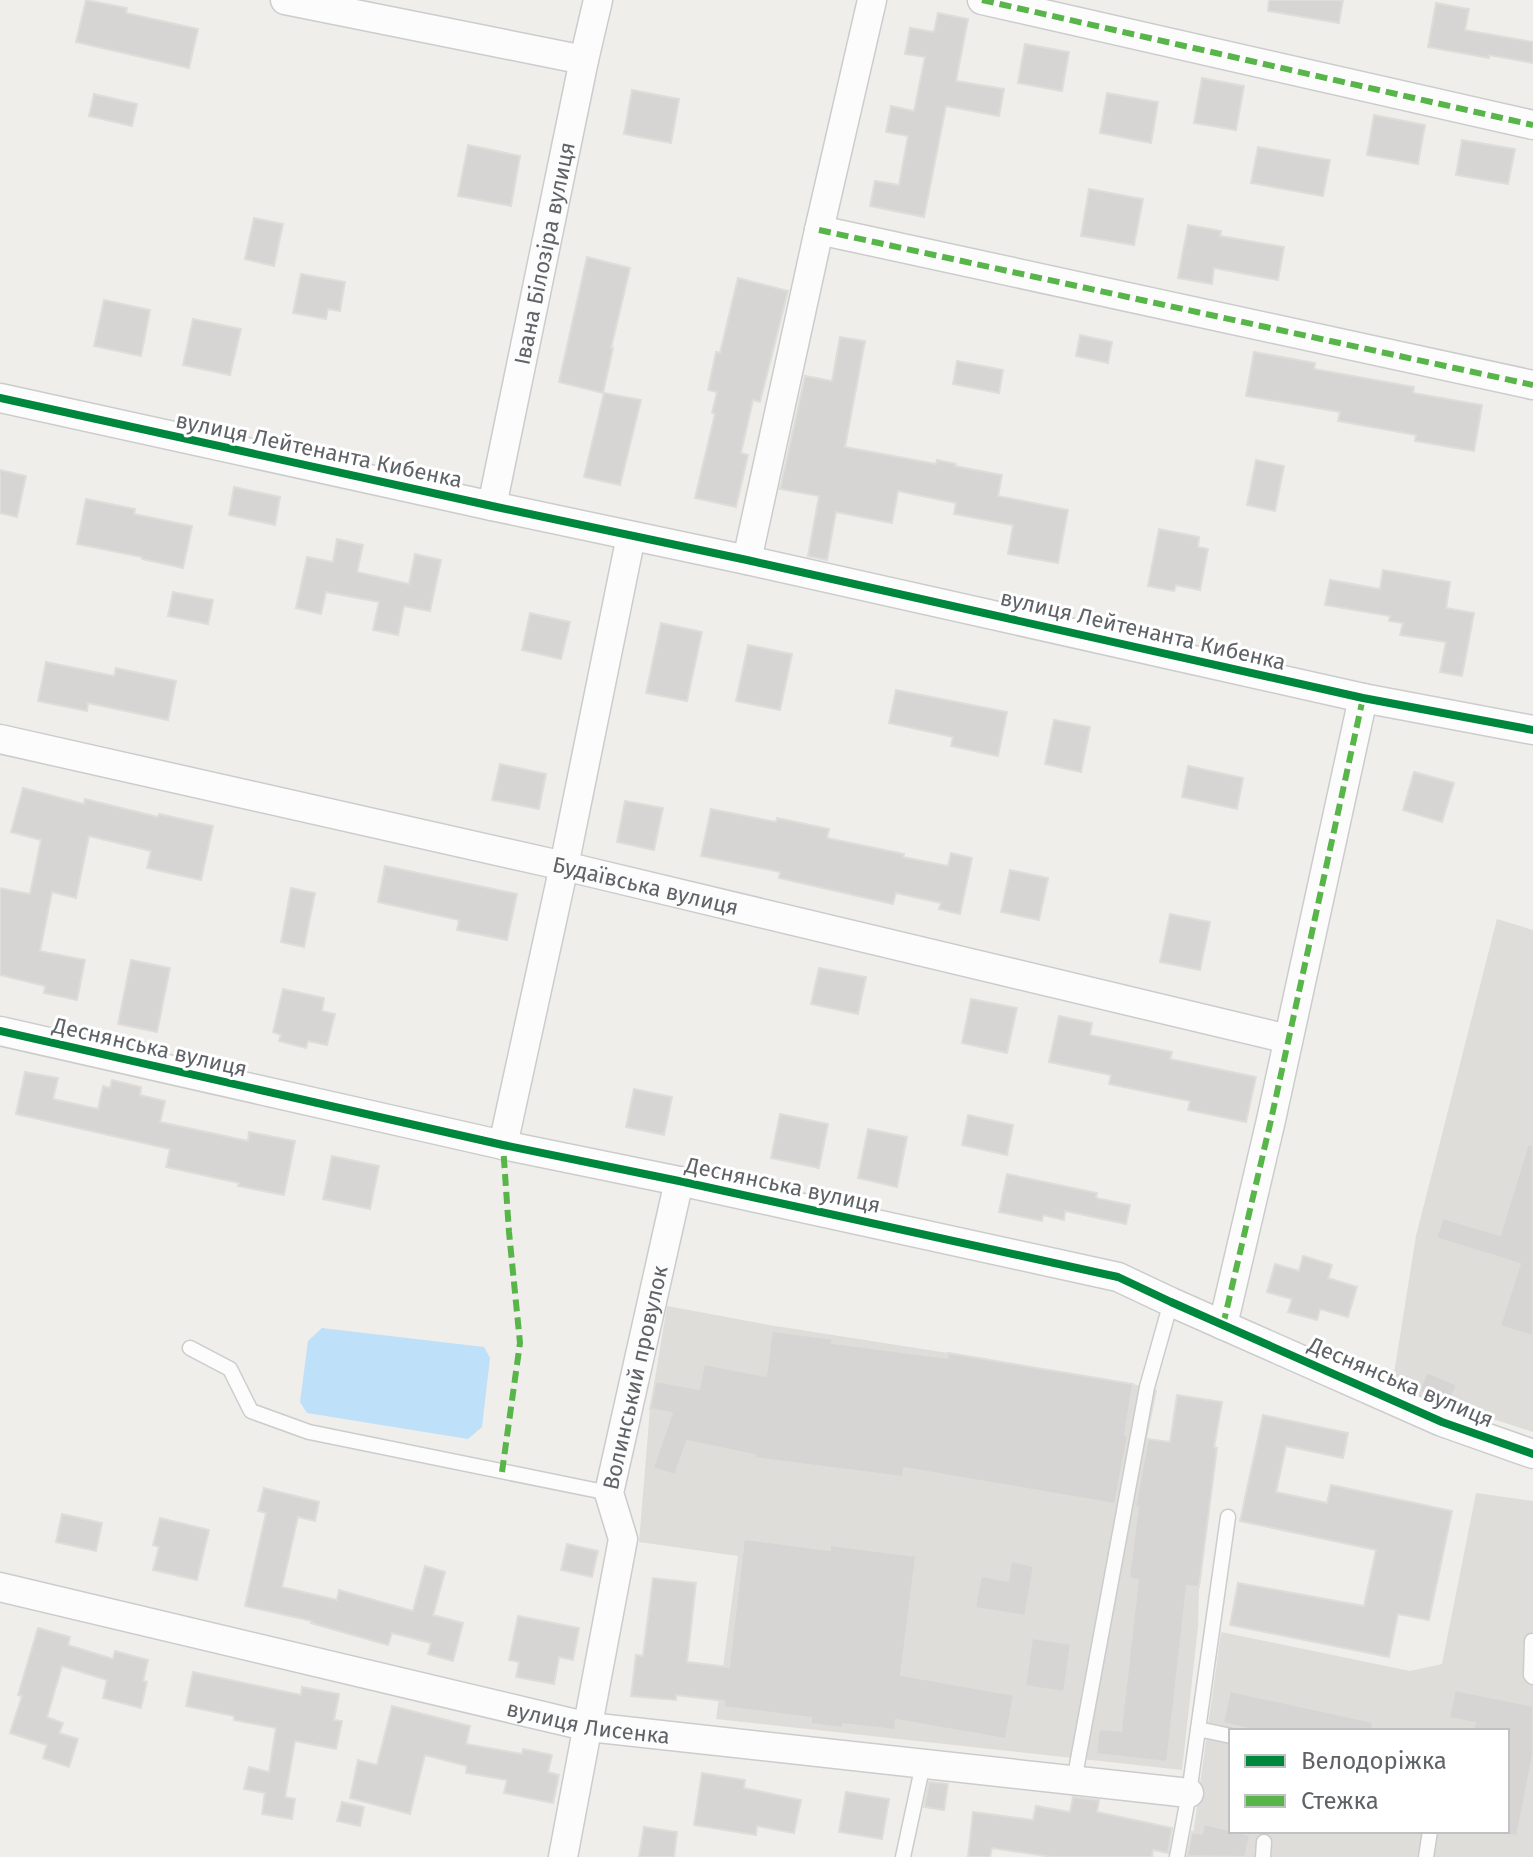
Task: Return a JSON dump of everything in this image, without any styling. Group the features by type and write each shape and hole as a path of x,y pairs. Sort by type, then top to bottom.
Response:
{"street":[{"path":"285,0 584,60"},
{"name":"Івана Білозіра вулиця","path":"492,506 598,0"},
{"path":"747,560 872,0"},
{"path":"982,0 1533,125"},
{"path":"819,230 1533,385"},
{"name":"вулиця Лейтенанта Кибенка","path":"0,398 1363,698 1533,730"},
{"path":"503,1145 631,536"},
{"path":"1223,1325 1363,698"},
{"name":"Будаївська вулиця","path":"0,739 564,866 1288,1039"},
{"name":"Деснянська вулиця","path":"0,1031 503,1145 1118,1277 1442,1422 1533,1454"},
{"name":"Волинський провулок","path":"563,1857 623,1539 609,1493 679,1181"},
{"name":"вулиця Лисенка","path":"0,1587 589,1727 1189,1793"}],"lane":[{"path":"1074,1781 1147,1387 1171,1302"},
{"path":"190,1348 230,1369 251,1411 309,1432 609,1493"},
{"path":"1177,1857 1228,1517"},
{"path":"1532,1641 1533,1677"},
{"path":"1198,1729 1229,1736"},
{"path":"903,1857 923,1764"},
{"path":"1426,1857 1430,1833"}],"shaded area":[{"path":"1497,919 1533,930 1533,1432 1392,1386 1416,1236"},
{"path":"667,1306 1157,1390 1147,1438 1129,1578 1199,1587 1198,1627 1182,1770 716,1719 738,1556 639,1542 650,1409"},
{"path":"1476,1493 1533,1501 1533,1857 1190,1857 1221,1632 1410,1671 1442,1664"}],"water":[{"path":"322,1328 484,1347 490,1358 482,1427 468,1439 307,1413 300,1402 308,1341"}],"building":[{"path":"86,0 127,8 126,13 198,29 189,68 76,42"},
{"path":"1269,0 1343,0 1339,23 1268,11"},
{"path":"1436,3 1469,9 1465,30 1533,42 1533,63 1428,47"},
{"path":"938,13 968,19 956,81 1004,89 999,116 946,106 924,217 870,206 875,181 899,185 908,136 886,132 891,106 914,111 925,57 905,54 910,28 934,32"},
{"path":"1025,44 1069,52 1062,91 1018,83"},
{"path":"1202,78 1244,86 1236,130 1194,123"},
{"path":"632,90 679,99 671,143 624,134"},
{"path":"1107,93 1158,102 1151,143 1100,133"},
{"path":"94,94 137,104 132,126 89,116"},
{"path":"1374,115 1425,125 1418,164 1367,155"},
{"path":"1462,140 1515,149 1508,184 1456,175"},
{"path":"468,145 520,156 511,206 458,196"},
{"path":"1258,147 1330,160 1323,196 1251,183"},
{"path":"1089,189 1143,199 1134,245 1081,236"},
{"path":"254,218 283,224 274,266 245,259"},
{"path":"1188,225 1221,231 1220,236 1284,247 1278,280 1214,268 1212,284 1178,278"},
{"path":"587,257 630,268 603,393 559,382"},
{"path":"301,274 345,282 340,311 328,309 326,319 293,313"},
{"path":"738,278 788,291 760,402 753,400 741,453 748,455 736,507 695,498 715,414 712,413 717,392 708,390"},
{"path":"104,300 150,310 141,356 94,346"},
{"path":"193,319 241,329 230,375 183,365"},
{"path":"1080,335 1112,342 1108,363 1076,356"},
{"path":"840,337 865,341 845,447 936,464 937,460 1002,475 998,496 1068,510 1058,563 1008,554 1013,525 954,514 956,503 898,491 892,523 836,512 827,560 808,556 819,496 780,489 805,376 832,381"},
{"path":"1254,352 1315,363 1314,369 1414,387 1413,393 1482,405 1474,451 1415,441 1416,435 1338,421 1340,412 1246,396"},
{"path":"957,361 1003,370 999,393 953,384"},
{"path":"604,393 641,400 620,485 584,477"},
{"path":"1256,460 1284,466 1275,511 1247,505"},
{"path":"0,470 26,476 17,517 0,513"},
{"path":"234,487 280,497 275,525 229,515"},
{"path":"86,499 135,509 134,514 192,526 183,568 77,544"},
{"path":"1159,529 1199,537 1198,547 1208,549 1200,590 1176,585 1174,591 1148,586"},
{"path":"337,539 363,545 357,572 409,584 415,554 441,560 430,611 404,606 398,635 373,630 379,602 326,592 321,614 296,608 307,557 333,562"},
{"path":"1383,570 1450,582 1446,608 1474,613 1462,676 1440,672 1446,642 1400,635 1403,623 1389,621 1390,616 1325,605 1330,580 1380,589"},
{"path":"173,592 213,600 208,624 168,616"},
{"path":"530,613 570,622 561,659 522,650"},
{"path":"661,623 702,632 687,701 646,693"},
{"path":"748,645 792,654 780,710 736,701"},
{"path":"46,662 114,676 116,668 176,681 168,720 88,703 87,711 38,701"},
{"path":"896,690 1007,712 998,756 951,746 953,737 889,723"},
{"path":"1054,720 1090,727 1081,772 1045,764"},
{"path":"500,764 546,774 539,809 492,800"},
{"path":"1188,766 1243,778 1237,809 1182,797"},
{"path":"1414,772 1454,783 1442,822 1403,810"},
{"path":"23,788 84,804 85,799 158,817 159,814 213,826 201,880 147,868 151,851 89,836 76,898 52,892 40,951 85,960 77,1000 44,993 45,986 0,975 0,888 30,894 41,840 11,832"},
{"path":"625,801 663,808 654,850 617,842"},
{"path":"711,809 829,829 827,838 948,866 951,853 972,858 960,914 939,909 941,903 896,893 893,904 779,878 780,872 701,856"},
{"path":"385,866 517,894 507,940 457,930 459,920 378,902"},
{"path":"1010,870 1048,878 1039,920 1001,912"},
{"path":"291,888 315,893 304,947 281,942"},
{"path":"1170,914 1210,922 1200,970 1160,962"},
{"path":"131,960 170,968 157,1032 118,1024"},
{"path":"819,968 866,977 858,1014 811,1004"},
{"path":"283,989 324,998 322,1011 335,1014 327,1045 308,1041 306,1048 279,1041 281,1035 273,1032"},
{"path":"971,999 1017,1008 1007,1053 962,1043"},
{"path":"1059,1016 1092,1023 1090,1035 1172,1052 1170,1059 1256,1077 1246,1122 1188,1110 1190,1101 1109,1084 1111,1075 1049,1062"},
{"path":"25,1072 58,1078 53,1099 98,1109 103,1086 110,1088 112,1080 141,1087 140,1095 165,1101 160,1122 248,1141 249,1132 295,1141 284,1195 166,1167 170,1149 16,1114"},
{"path":"634,1089 672,1097 664,1135 626,1127"},
{"path":"780,1114 828,1124 819,1168 771,1158"},
{"path":"968,1115 1013,1125 1007,1155 962,1145"},
{"path":"868,1129 907,1137 897,1187 858,1178"},
{"path":"1528,1144 1533,1145 1533,1336 1500,1326 1520,1264 1436,1238 1443,1218 1500,1235"},
{"path":"332,1156 379,1166 370,1209 323,1199"},
{"path":"1007,1174 1097,1193 1096,1198 1130,1205 1126,1224 1065,1211 1064,1220 1043,1215 1042,1221 999,1212"},
{"path":"1303,1256 1332,1265 1328,1278 1357,1287 1348,1317 1320,1309 1317,1320 1288,1312 1292,1299 1267,1292 1275,1264 1299,1271"},
{"path":"772,1331 833,1339 832,1343 947,1358 948,1353 1133,1384 1125,1435 1128,1436 1115,1504 904,1468 903,1477 755,1458 755,1455 687,1441 675,1475 653,1468 672,1413 650,1409 656,1381 699,1389 704,1364 766,1376"},
{"path":"1427,1372 1457,1385 1449,1403 1419,1391"},
{"path":"1177,1395 1222,1402 1199,1587 1187,1586 1167,1762 1096,1754 1099,1729 1121,1731 1138,1580 1129,1578 1138,1507 1135,1507 1148,1439 1170,1442"},
{"path":"1263,1415 1348,1433 1343,1458 1286,1446 1276,1492 1327,1503 1331,1485 1452,1511 1429,1620 1398,1614 1389,1657 1230,1625 1238,1583 1364,1606 1376,1550 1240,1521"},
{"path":"264,1488 319,1502 315,1521 298,1517 282,1587 337,1600 339,1590 413,1611 425,1566 445,1572 433,1615 463,1623 453,1661 428,1654 431,1643 392,1633 388,1645 312,1621 245,1606 266,1513 258,1511"},
{"path":"62,1514 102,1523 96,1551 56,1542"},
{"path":"160,1518 209,1530 197,1580 153,1570 159,1547 153,1545"},
{"path":"744,1539 830,1550 830,1545 916,1556 901,1675 1014,1695 1006,1739 896,1720 895,1730 843,1724 843,1728 811,1724 811,1718 724,1707 724,1701 676,1695 676,1700 631,1696 636,1655 643,1656 653,1578 696,1583 687,1662 729,1667"},
{"path":"567,1544 598,1551 592,1577 561,1570"},
{"path":"1011,1561 1034,1566 1025,1616 975,1608 981,1576 1008,1581"},
{"path":"518,1616 579,1628 573,1660 559,1657 554,1684 516,1677 519,1662 509,1660"},
{"path":"38,1628 70,1637 68,1645 113,1659 115,1651 148,1660 141,1708 103,1698 107,1680 62,1666 47,1717 63,1723 59,1733 78,1739 69,1767 43,1758 47,1745 10,1733"},
{"path":"1032,1638 1071,1644 1064,1692 1025,1686"},
{"path":"193,1672 301,1695 302,1687 339,1694 334,1720 342,1721 336,1749 295,1741 285,1797 295,1799 292,1819 262,1814 265,1793 244,1789 249,1767 269,1772 276,1728 186,1706"},
{"path":"1455,1690 1533,1706 1533,1755 1517,1836 1507,1835 1509,1729 1474,1729 1475,1723 1449,1718"},
{"path":"1230,1691 1373,1722 1372,1729 1248,1729 1223,1723"},
{"path":"392,1706 470,1726 466,1744 522,1754 523,1749 552,1755 548,1772 559,1775 553,1803 504,1793 507,1780 466,1773 467,1766 425,1755 410,1814 350,1798 358,1760 377,1765"},
{"path":"702,1773 745,1780 744,1788 801,1800 794,1833 757,1826 756,1835 694,1825"},
{"path":"929,1782 948,1784 944,1810 924,1807"},
{"path":"846,1792 889,1799 882,1839 839,1832"},
{"path":"1073,1797 1099,1800 1097,1812 1172,1828 1168,1853 1153,1850 1152,1857 1052,1857 992,1848 990,1857 968,1857 973,1812 1033,1820 1036,1806 1070,1812"},
{"path":"342,1802 364,1807 360,1826 337,1821"},
{"path":"1204,1824 1229,1830 1229,1833 1250,1835 1245,1857 1187,1856 1192,1832 1202,1834"},
{"path":"644,1827 677,1832 674,1857 639,1857"}],"marked path":[{"path":"982,0 1533,125"},
{"path":"819,230 1533,385"},
{"path":"1223,1325 1363,698"},
{"path":"502,1472 520,1343 503,1145"}],"cycle path":[{"path":"0,398 1363,698 1533,730"},
{"path":"0,1031 503,1145 1118,1277 1442,1422 1533,1454"}]}
